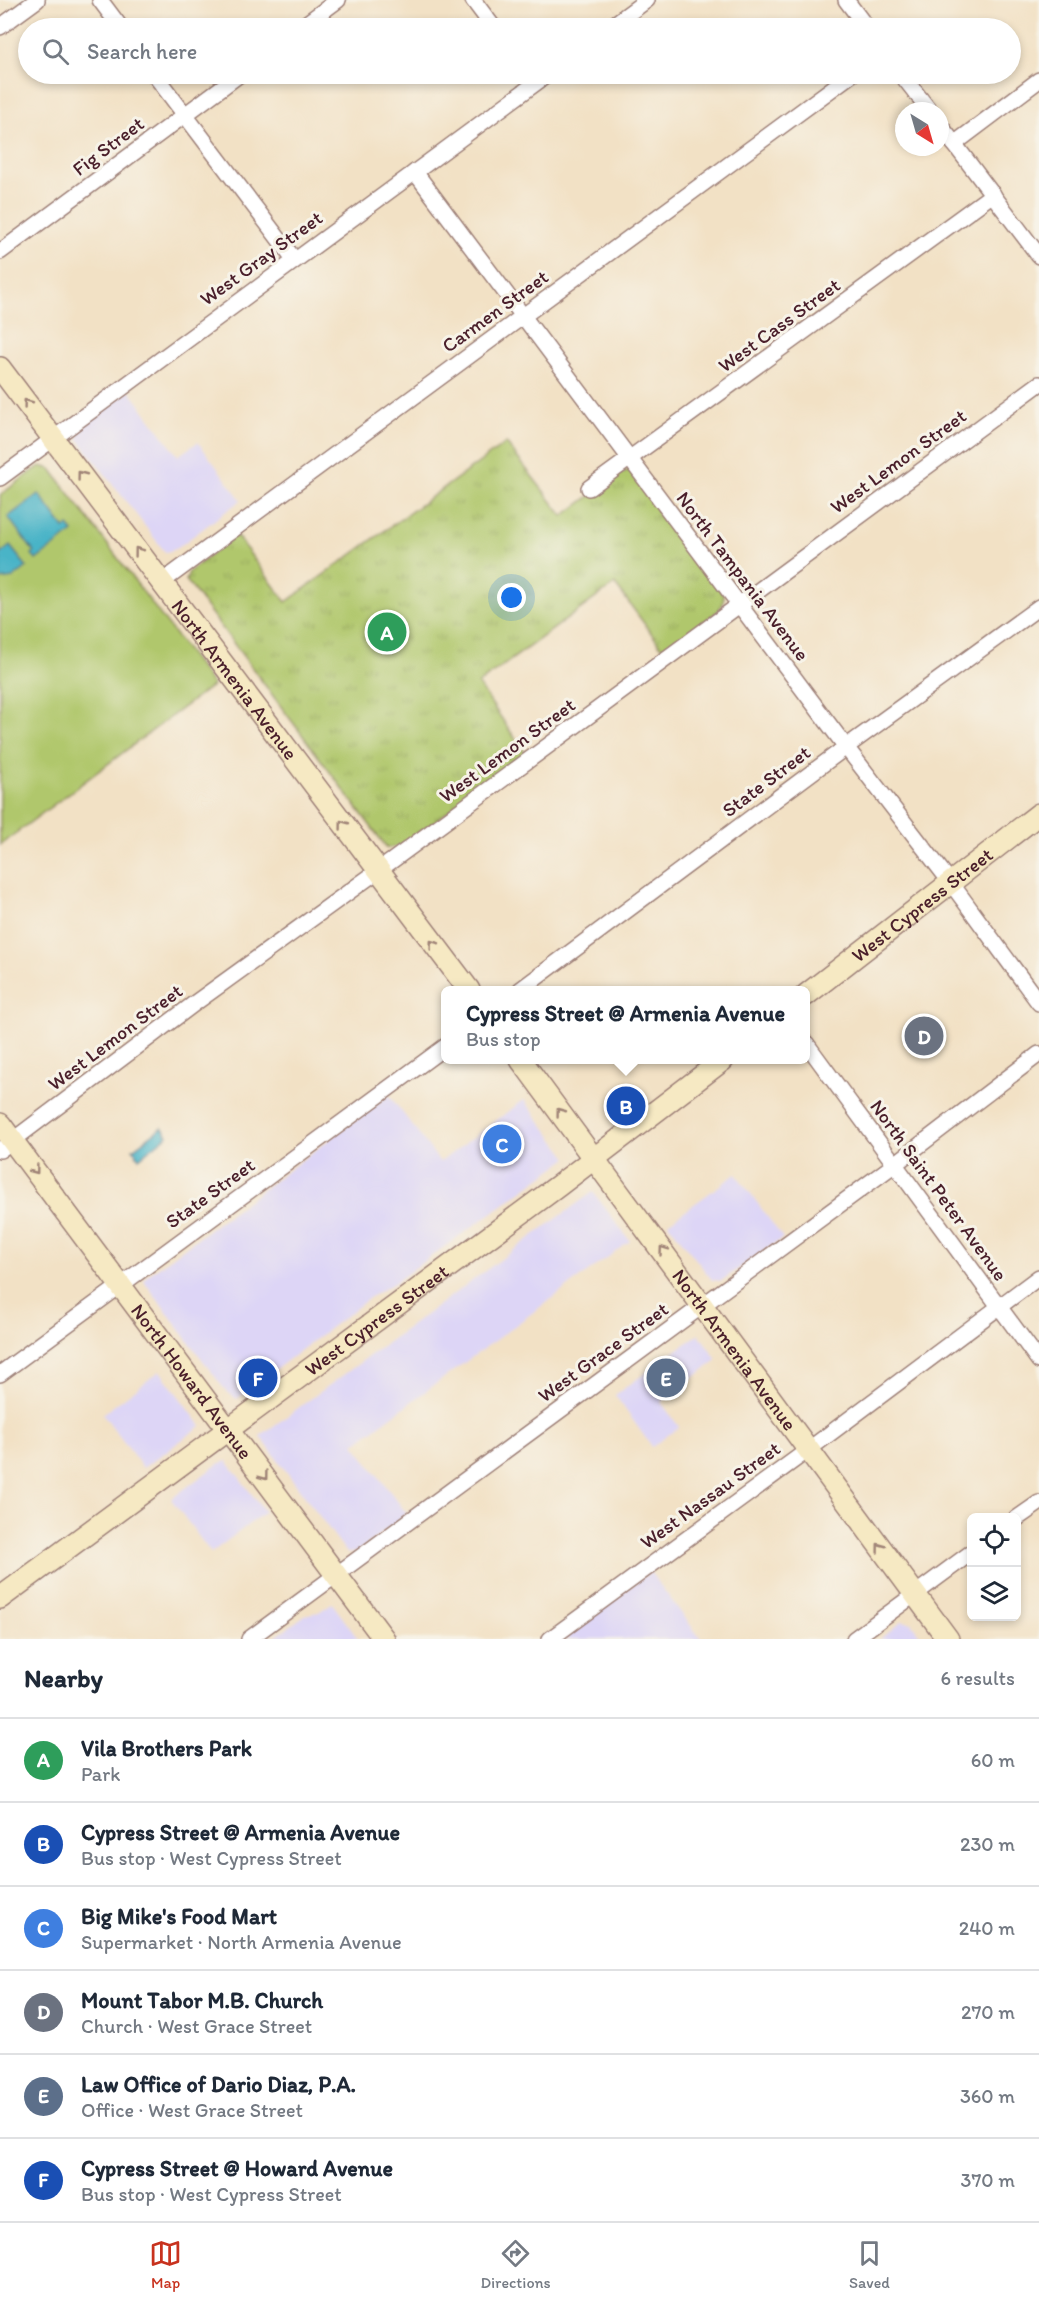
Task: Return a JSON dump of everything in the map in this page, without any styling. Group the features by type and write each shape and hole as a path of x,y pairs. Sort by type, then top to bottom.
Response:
{"main road":[{"name":"North Armenia Avenue","path":"0,368 466,986"},
{"name":"West Cypress Street","path":"810,992 1039,814"},
{"name":"North Armenia Avenue","path":"525,1064 948,1639"},
{"name":"West Cypress Street","path":"0,1598 595,1159 717,1064"},
{"name":"North Howard Avenue","path":"4,1138 121,1284 384,1639"}],"street":[{"path":"0,27 37,0"},
{"path":"100,0 114,18"},
{"path":"314,18 338,0"},
{"path":"473,0 486,18"},
{"path":"623,18 647,0"},
{"path":"846,0 860,18"},
{"path":"954,144 1039,80"},
{"path":"162,84 294,259"},
{"name":"Fig Street","path":"0,252 227,84"},
{"name":"West Gray Street","path":"0,478 414,172 527,84"},
{"name":"Carmen Street","path":"162,582 838,84"},
{"path":"909,84 923,102"},
{"path":"949,137 1039,256"},
{"name":"North Tampania Avenue","path":"414,172 846,747 951,883 1039,1003"},
{"name":"West Cass Street","path":"589,488 993,194"},
{"name":"West Lemon Street","path":"4,1138 195,1004 378,871 1039,384"},
{"name":"State Street","path":"525,986 846,747 1039,607"},
{"name":"North Saint Peter Avenue","path":"810,1048 1039,1361"},
{"name":"State Street","path":"0,1374 441,1050"},
{"name":"West Grace Street","path":"249,1639 894,1164 1039,1054"},
{"name":"West Nassau Street","path":"550,1639 1039,1277"},
{"path":"1021,1516 1039,1503"},
{"path":"854,1639 967,1556"}],"shaded area":[{"path":"129,390 178,456 198,442 241,500 176,549 170,551 165,552 79,440 78,433 81,426"},
{"path":"389,1095 440,1162 524,1100 568,1158 394,1283 372,1296 237,1399 225,1390 144,1281 147,1276"},
{"path":"736,1174 783,1238 721,1281 712,1280 668,1223"},
{"path":"593,1192 630,1241 354,1444 407,1514 357,1552 347,1553 260,1436"},
{"path":"699,1334 717,1360 661,1402 679,1427 652,1447 615,1395"},
{"path":"160,1371 201,1426 143,1468 103,1414"},
{"path":"227,1461 265,1512 211,1553 171,1499 218,1464"},
{"path":"650,1572 701,1639 560,1639"},
{"path":"332,1603 358,1639 273,1639 305,1615 319,1612"},
{"path":"902,1621 911,1623 923,1639 880,1639"}],"green space":[{"path":"506,443 563,516 621,473 629,470 724,595 723,604 718,611 665,652 615,584 478,684 526,754 401,846 387,848 186,580 189,572 236,535 286,602"},
{"path":"40,466 51,469 213,685 0,845 0,495"}],"water":[{"path":"39,494 64,528 68,526 73,532 36,560 32,554 34,552 8,517"},
{"path":"10,546 27,567 13,578 0,580 0,554"},
{"path":"162,1127 168,1135 139,1158 133,1149"}],"place":[{"name":"Vila Brothers Park","path":"387,632"},
{"name":"Mount Tabor M.B. Church","path":"924,1036"},
{"name":"Cypress Street @ Armenia Avenue","path":"626,1106"},
{"name":"Big Mike's Food Mart","path":"502,1144"},
{"name":"Cypress Street @ Howard Avenue","path":"258,1378"},
{"name":"Law Office of Dario Diaz, P.A.","path":"666,1378"}]}
